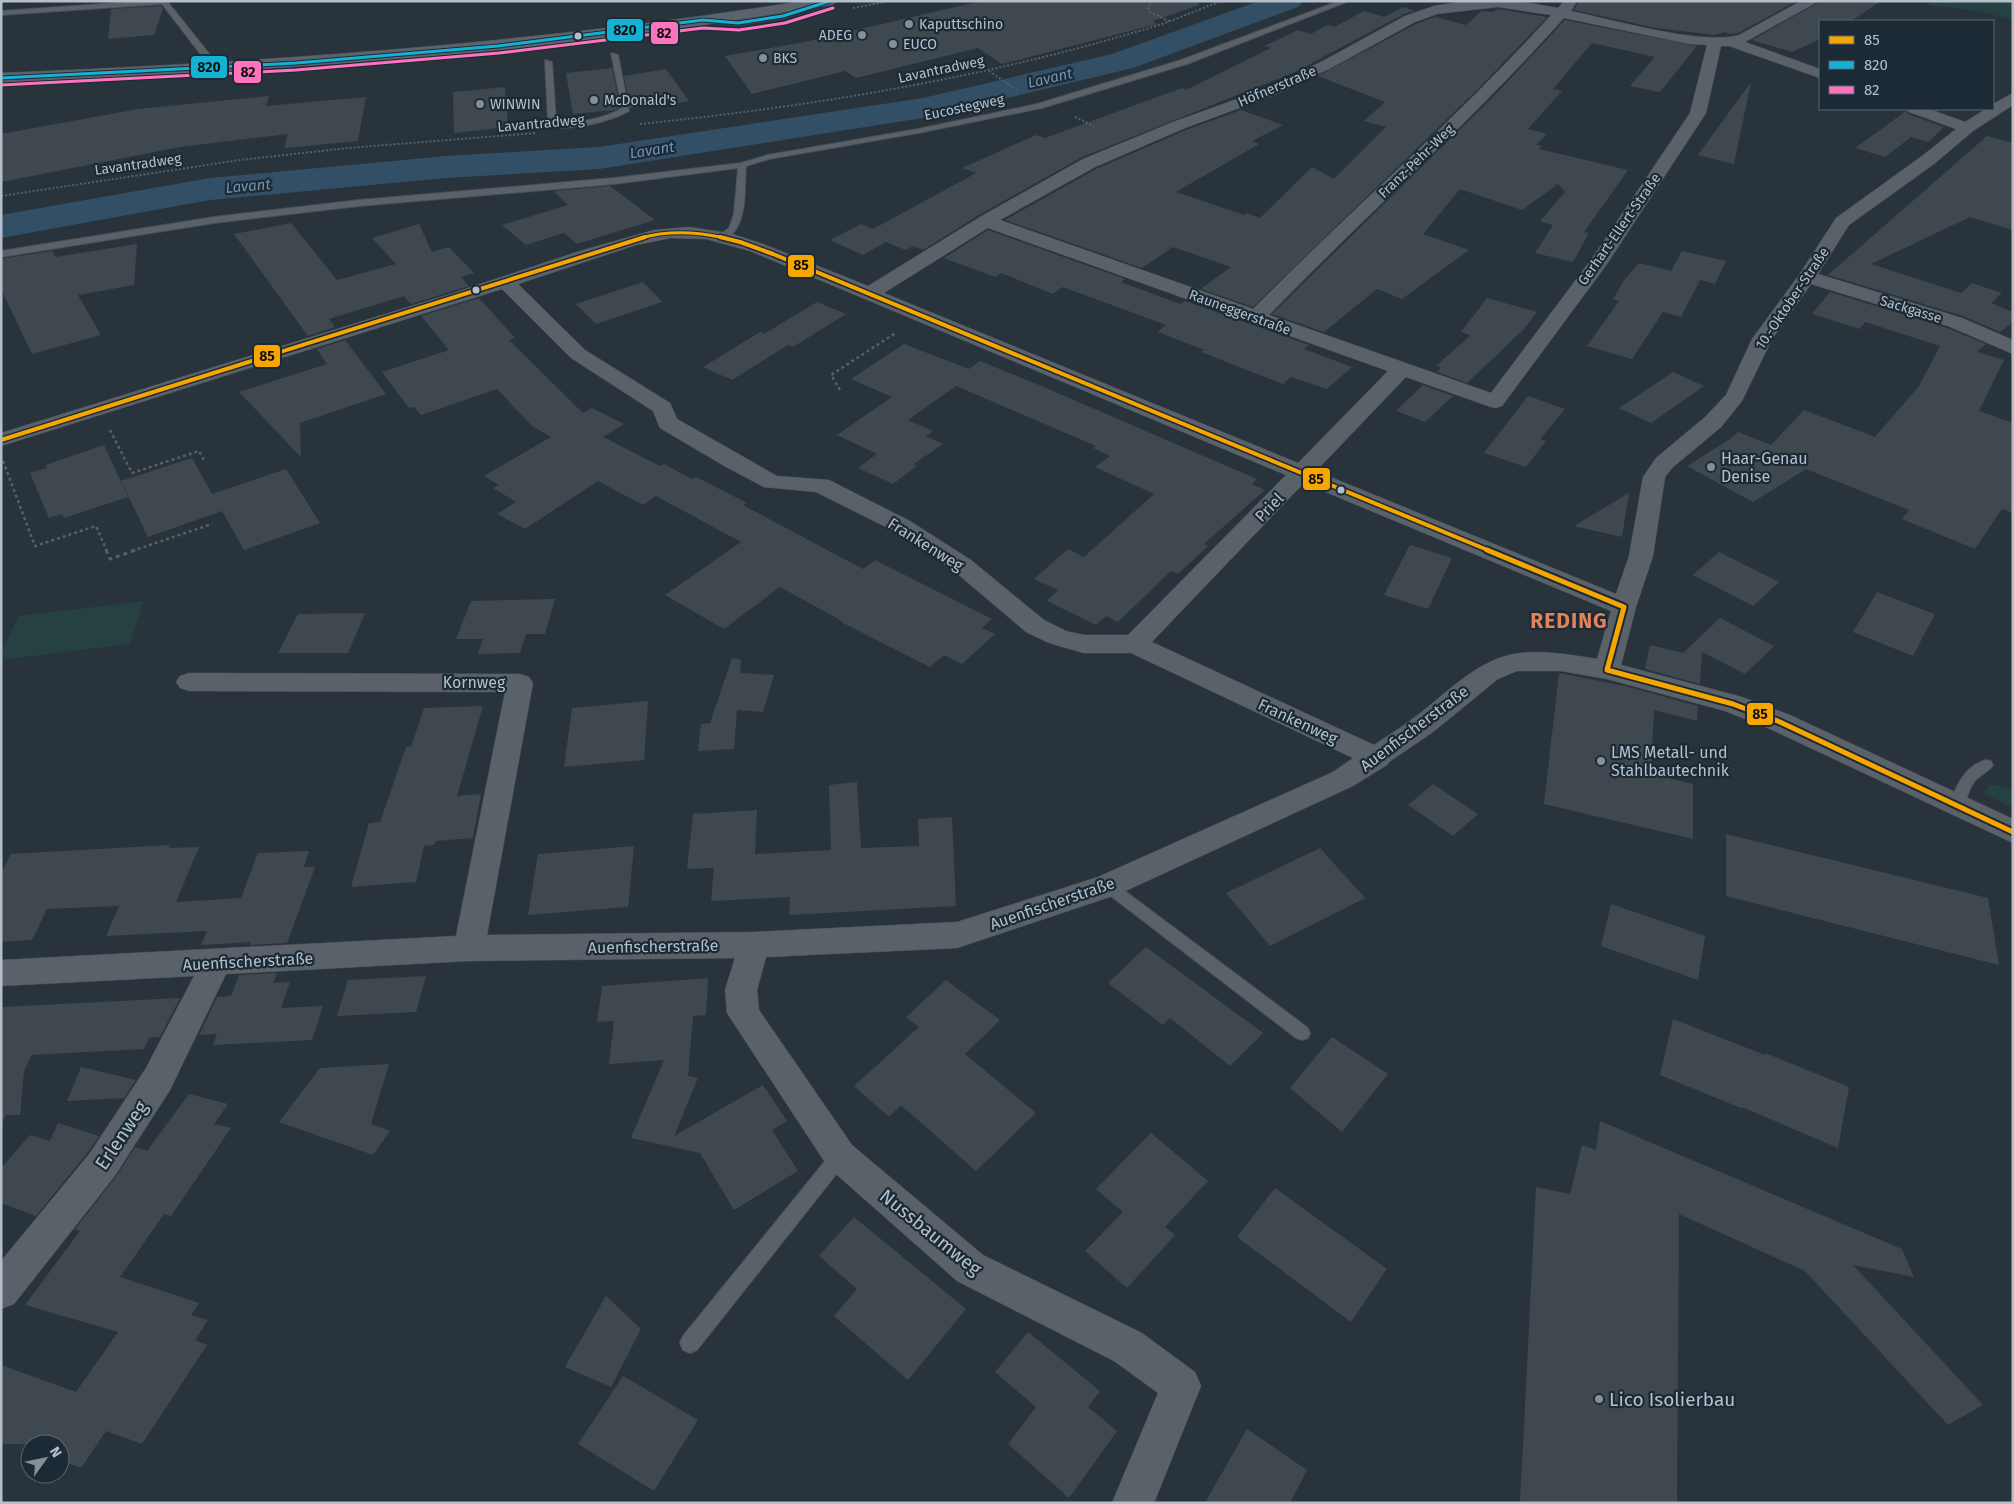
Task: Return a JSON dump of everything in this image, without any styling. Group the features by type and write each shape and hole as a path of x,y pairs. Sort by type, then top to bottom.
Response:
{"main road":[{"path":"1,78 215,68 498,46 610,33 826,2"}],"street":[{"path":"1723,42 1744,38 1812,1"},
{"name":"Höfnerstraße","path":"869,294 986,221 1089,163 1179,125 1267,93 1326,65 1410,19 1434,10 1449,7 1512,3 1567,7 1690,40 1723,42"},
{"name":"Franz-Pehr-Weg","path":"1256,317 1304,268 1509,72 1567,7"},
{"path":"1723,42 1819,74"},
{"name":"Gerhart-Ellert-Straße","path":"1495,402 1600,260 1698,113 1723,42"},
{"name":"10.-Oktober-Straße","path":"1607,670 1624,607 1641,556 1654,477 1664,462 1713,422 1735,397 1762,339 1807,277 1842,222 1928,160 1967,128 2013,98"},
{"path":"1918,110 1967,128"},
{"name":"Rauneggerstraße","path":"986,221 1495,402"},
{"path":"1,440 506,282 572,258 650,236 686,233 722,237 746,243 1624,607"},
{"name":"Sackgasse","path":"1807,277 1955,322 2013,348"},
{"name":"Frankenweg","path":"506,282 578,354 662,408 668,423 734,462 772,482 821,485 902,526 962,565 1035,626 1058,637 1084,644 1135,644 1377,758"},
{"name":"Priel","path":"1135,644 1401,370"},
{"name":"Auenfischerstraße","path":"1,973 470,948 754,944 958,935 1108,886 1335,783 1377,758 1423,725 1477,680 1512,663 1543,660 1607,670 1733,704 1780,722 2013,832"},
{"name":"Kornweg","path":"189,682 520,682 470,948"},
{"name":"Nussbaumweg","path":"754,944 740,990 742,1013 840,1156 970,1268 1128,1347 1181,1386 1133,1503"},
{"name":"Erlenweg","path":"1,1291 102,1165 158,1079 216,963"}],"lane":[{"name":"Eucostegweg","path":"1,254 102,236 243,216 359,203 614,181 742,165 768,157 918,131 1039,106 1184,62 1346,1"},
{"path":"1,13 164,2 215,68"},
{"path":"548,62 552,122 555,125 602,120 617,116 626,109 614,55"},
{"path":"722,237 733,229 738,214 742,165"},
{"path":"1957,805 1969,775 1986,765"},
{"path":"1108,886 1302,1033"},
{"path":"690,1343 840,1156"}],"path":[{"path":"1152,1 1148,8 1150,12 1169,22"},
{"name":"Lavantradweg","path":"632,124 714,117 795,106 882,92 988,70 1051,55 1169,22 1222,1"},
{"path":"988,70 1039,106"},
{"name":"Lavantradweg","path":"1,196 142,173 231,161 320,151 537,133"},
{"path":"840,390 831,375 922,316"},
{"path":"100,409 132,473 199,451 204,460"},
{"path":"1,456 35,546 96,526 110,559 212,524"}],"green space":[{"path":"1930,1 2013,1 2013,20 1983,12 1929,5"},
{"path":"144,601 130,644 1,660 1,654 18,616"},
{"path":"1997,785 2013,790 2013,808 1986,795 1985,792 1989,786"}],"building":[{"name":"EUCO","path":"981,1 1198,1 1199,5 1153,21 1157,24 1002,64 978,48 856,78 845,71 752,94 725,56 805,42"},
{"path":"1579,1 1797,1 1738,33 1724,32 1715,35 1656,28 1574,10"},
{"path":"1821,1 1881,1 1852,20 1819,20 1819,39 1792,52 1752,40"},
{"path":"161,6 163,9 154,35 108,39 111,9"},
{"path":"1403,7 1415,11 1404,14 1295,72 1082,157 979,215 923,250 913,246 905,250 886,242 863,255 830,240 861,224 873,229 976,173 962,168 1036,135 1045,138 1182,88 1186,90 1271,48 1264,46 1298,30 1311,34 1327,25 1334,27 1364,11 1384,17"},
{"path":"1498,9 1547,17 1477,90 1253,307 1201,289 1231,267 1173,247 1142,268 1005,220 1096,169 1186,130 1241,110 1283,125 1252,141 1259,144 1176,192 1244,215 1246,213 1260,218 1312,167 1334,179 1386,127 1364,121 1385,102 1318,76 1416,24 1435,17 1466,25 1481,11 1493,12"},
{"path":"1565,20 1697,46 1660,92 1630,86 1655,57 1592,43 1553,89 1562,91 1528,129 1547,134 1536,145 1542,146 1539,149 1628,170 1584,232 1589,233 1573,262 1535,253 1553,225 1540,221 1565,192 1558,184 1522,210 1460,189 1423,234 1469,250 1402,299 1377,289 1324,332 1272,314 1494,96"},
{"name":"McDonald's","path":"612,68 620,107 615,110 573,114 566,73"},
{"path":"666,69 689,101 655,107 654,105 630,108 624,76"},
{"path":"1751,82 1734,164 1698,155"},
{"name":"WINWIN","path":"505,87 508,127 454,133 453,92"},
{"path":"269,96 266,106 366,97 358,141 284,148 288,134 180,147 1,182 1,134 138,109"},
{"path":"1906,111 1908,114 1944,127 1928,142 1911,137 1885,157 1855,148"},
{"path":"1987,136 2013,143 2013,230 1970,217 1871,264 1961,293 1972,283 2002,293 1991,303 2013,312 2013,322 2000,332 1963,316 1828,275"},
{"path":"610,186 655,220 577,244 564,233 526,245 502,225 568,205 554,191"},
{"path":"291,223 337,280 396,264 372,238 419,224 432,252 449,247 474,273 461,277 469,286 411,304 404,296 329,319 335,327 308,336 234,234"},
{"path":"988,230 1125,279 1121,282 1180,304 1185,301 1309,345 1304,349 1352,367 1327,389 1291,377 1283,384 1201,352 1204,350 1158,332 1166,325 1063,287 1053,294 1001,273 995,277 944,258"},
{"path":"137,244 134,285 78,295 101,335 32,354 1,289 1,259 52,251 55,257"},
{"path":"1682,251 1726,261 1715,284 1700,280 1681,317 1663,312 1632,359 1587,346 1619,301 1613,299 1624,280 1639,263 1671,271"},
{"path":"643,282 662,302 596,324 576,304"},
{"path":"1830,292 1947,328 1986,344 1977,352 2004,360 1979,411 2013,423 2013,513 2002,509 1975,549 1902,519 1909,510 1806,469 1753,502 1687,466 1738,432 1771,445 1804,410 1875,437 1919,386 1940,346 1865,322 1860,329 1812,314"},
{"path":"479,298 515,338 509,340 583,413 592,408 624,424 603,437 660,466 664,464 692,479 696,477 747,503 743,505 863,569 875,560 899,572 992,619 982,628 995,634 962,664 944,655 930,667 841,622 780,587 724,629 665,595 741,542 656,496 643,505 598,481 525,529 497,514 516,502 493,488 499,485 484,476 551,437 532,426 497,389 421,415 414,407 409,408 382,372 449,350 421,316"},
{"path":"1487,298 1537,312 1524,329 1467,383 1437,372 1441,368 1436,366 1471,335 1461,332"},
{"path":"817,302 846,314 793,347 787,344 732,380 703,367 760,332 764,334"},
{"path":"345,340 386,394 300,423 301,457 239,392 327,364 317,349"},
{"path":"904,344 969,369 980,361 1257,479 1252,484 1265,490 1204,544 1208,546 1178,574 1171,571 1118,622 1106,616 1096,625 1047,601 1058,590 1034,579 1068,549 1084,557 1154,494 1095,467 1110,456 1093,448 1096,446 956,386 908,420 933,431 926,436 943,444 914,464 917,466 893,484 858,468 877,454 837,435 892,397 851,379"},
{"path":"1673,372 1704,386 1651,423 1619,408"},
{"path":"1423,385 1453,396 1425,422 1396,411"},
{"path":"1528,396 1565,409 1540,439 1546,441 1526,467 1484,453"},
{"path":"104,445 128,497 64,518 62,514 49,518 30,473 47,468 46,465"},
{"path":"192,458 212,494 286,469 320,523 244,550 222,511 148,537 121,481"},
{"path":"1629,493 1622,537 1574,526"},
{"path":"1410,545 1452,558 1428,609 1384,595"},
{"path":"1719,552 1779,582 1753,606 1693,575"},
{"path":"1877,592 1935,614 1913,656 1853,632"},
{"path":"555,599 545,634 526,634 520,653 478,654 483,639 456,639 471,601"},
{"path":"365,613 348,653 278,653 298,614"},
{"path":"1720,618 1774,646 1745,674 1702,652 1700,684 1645,669 1650,645 1683,653"},
{"path":"732,658 741,660 740,673 774,675 763,712 737,710 734,749 698,751 701,724 710,723"},
{"path":"1559,673 1625,686 1698,706 1697,721 1654,710 1651,774 1693,784 1693,839 1544,804"},
{"path":"648,701 644,760 564,767 572,708"},
{"path":"483,706 457,796 481,794 473,838 436,841 434,845 424,846 416,882 351,887 369,823 380,822 406,747 411,747 424,708"},
{"path":"857,782 861,848 919,846 918,819 952,817 956,906 789,915 790,897 711,901 714,868 687,869 693,814 757,810 755,854 831,850 829,785"},
{"path":"1433,784 1478,814 1453,836 1408,805"},
{"path":"1726,834 1988,898 1999,965 1726,896"},
{"path":"171,845 169,848 199,847 176,902 241,898 258,853 309,851 304,867 315,867 287,943 250,945 251,942 201,945 207,931 106,936 119,906 47,909 32,940 1,942 1,873 11,854"},
{"path":"634,846 628,907 528,915 538,854"},
{"path":"1320,848 1365,898 1270,946 1226,893"},
{"path":"1611,904 1705,936 1698,980 1601,946"},
{"path":"1146,947 1263,1033 1230,1066 1170,1018 1163,1025 1108,983"},
{"path":"277,973 273,983 290,982 281,1008 323,1006 312,1040 213,1045 217,1034 199,1035 217,997 231,996 239,975"},
{"path":"426,976 416,1012 337,1016 348,980"},
{"path":"708,978 706,1015 693,1016 688,1076 698,1078 674,1136 763,1085 787,1121 772,1130 798,1171 734,1210 700,1153 631,1138 664,1060 609,1064 614,1021 597,1022 602,986"},
{"path":"946,980 1000,1020 965,1054 1036,1113 976,1171 901,1105 889,1117 854,1086 919,1027 906,1017"},
{"path":"180,998 160,1037 149,1038 144,1049 31,1055 24,1072 20,1115 6,1115 1,1125 1,1007"},
{"path":"1673,1019 1849,1087 1838,1148 1742,1107 1660,1075"},
{"path":"1332,1037 1388,1074 1342,1132 1290,1088"},
{"path":"389,1064 371,1124 390,1131 373,1155 279,1122 320,1068"},
{"path":"81,1067 136,1080 124,1098 67,1101"},
{"path":"189,1094 228,1104 214,1124 231,1128 171,1216 164,1214 120,1277 199,1303 191,1315 208,1320 195,1340 207,1345 142,1444 106,1431 81,1468 70,1464 70,1434 20,1434 20,1444 1,1444 1,1365 76,1392 118,1332 25,1305 80,1231 75,1229 115,1178 135,1147 147,1151"},
{"path":"1600,1121 1902,1249 1914,1277 1853,1265 1983,1405 1948,1425 1805,1271 1679,1214 1677,1503 1520,1503 1536,1187 1570,1194 1582,1145 1596,1150"},
{"path":"58,1123 99,1136 36,1216 1,1203 1,1168 30,1135 50,1141"},
{"path":"1151,1133 1208,1181 1165,1227 1175,1235 1127,1288 1085,1251 1123,1212 1096,1189"},
{"path":"1275,1188 1387,1269 1351,1322 1237,1237"},
{"path":"854,1217 966,1309 908,1380 834,1316 857,1289 819,1256"},
{"path":"606,1296 641,1329 611,1387 565,1367"},
{"path":"1028,1332 1100,1391 1088,1407 1117,1431 1069,1498 1008,1444 1036,1407 995,1372"},
{"path":"623,1376 698,1420 654,1491 578,1444"},
{"path":"1247,1429 1307,1470 1290,1503 1205,1503"}],"waterway":[{"name":"Lavant","path":"1,227 210,189 446,167 599,158 923,108 1122,61 1288,1"}],"transit line":[{"name":"820","path":"1,78 296,63 498,46 703,20 738,23 783,16 830,1"},
{"name":"82","path":"1,85 296,70 499,53 703,28 739,30 785,23 833,8"},
{"name":"85","path":"1,440 646,237 671,233 706,234 740,242 773,254 1624,607 1607,670 1733,704 1780,722 2013,832"}],"place":[{"name":"Kaputtschino","path":"909,24"},
{"name":"ADEG","path":"862,35"},
{"name":"EUCO","path":"893,44"},
{"name":"BKS","path":"763,58"},
{"name":"McDonald's","path":"594,100"},
{"name":"WINWIN","path":"480,104"},
{"name":"Haar-Genau Denise","path":"1711,467"},
{"name":"LMS Metall- und Stahlbautechnik","path":"1601,761"},
{"name":"Lico Isolierbau","path":"1599,1399"}],"district":[{"name":"REDING","path":"1569,621"}]}
